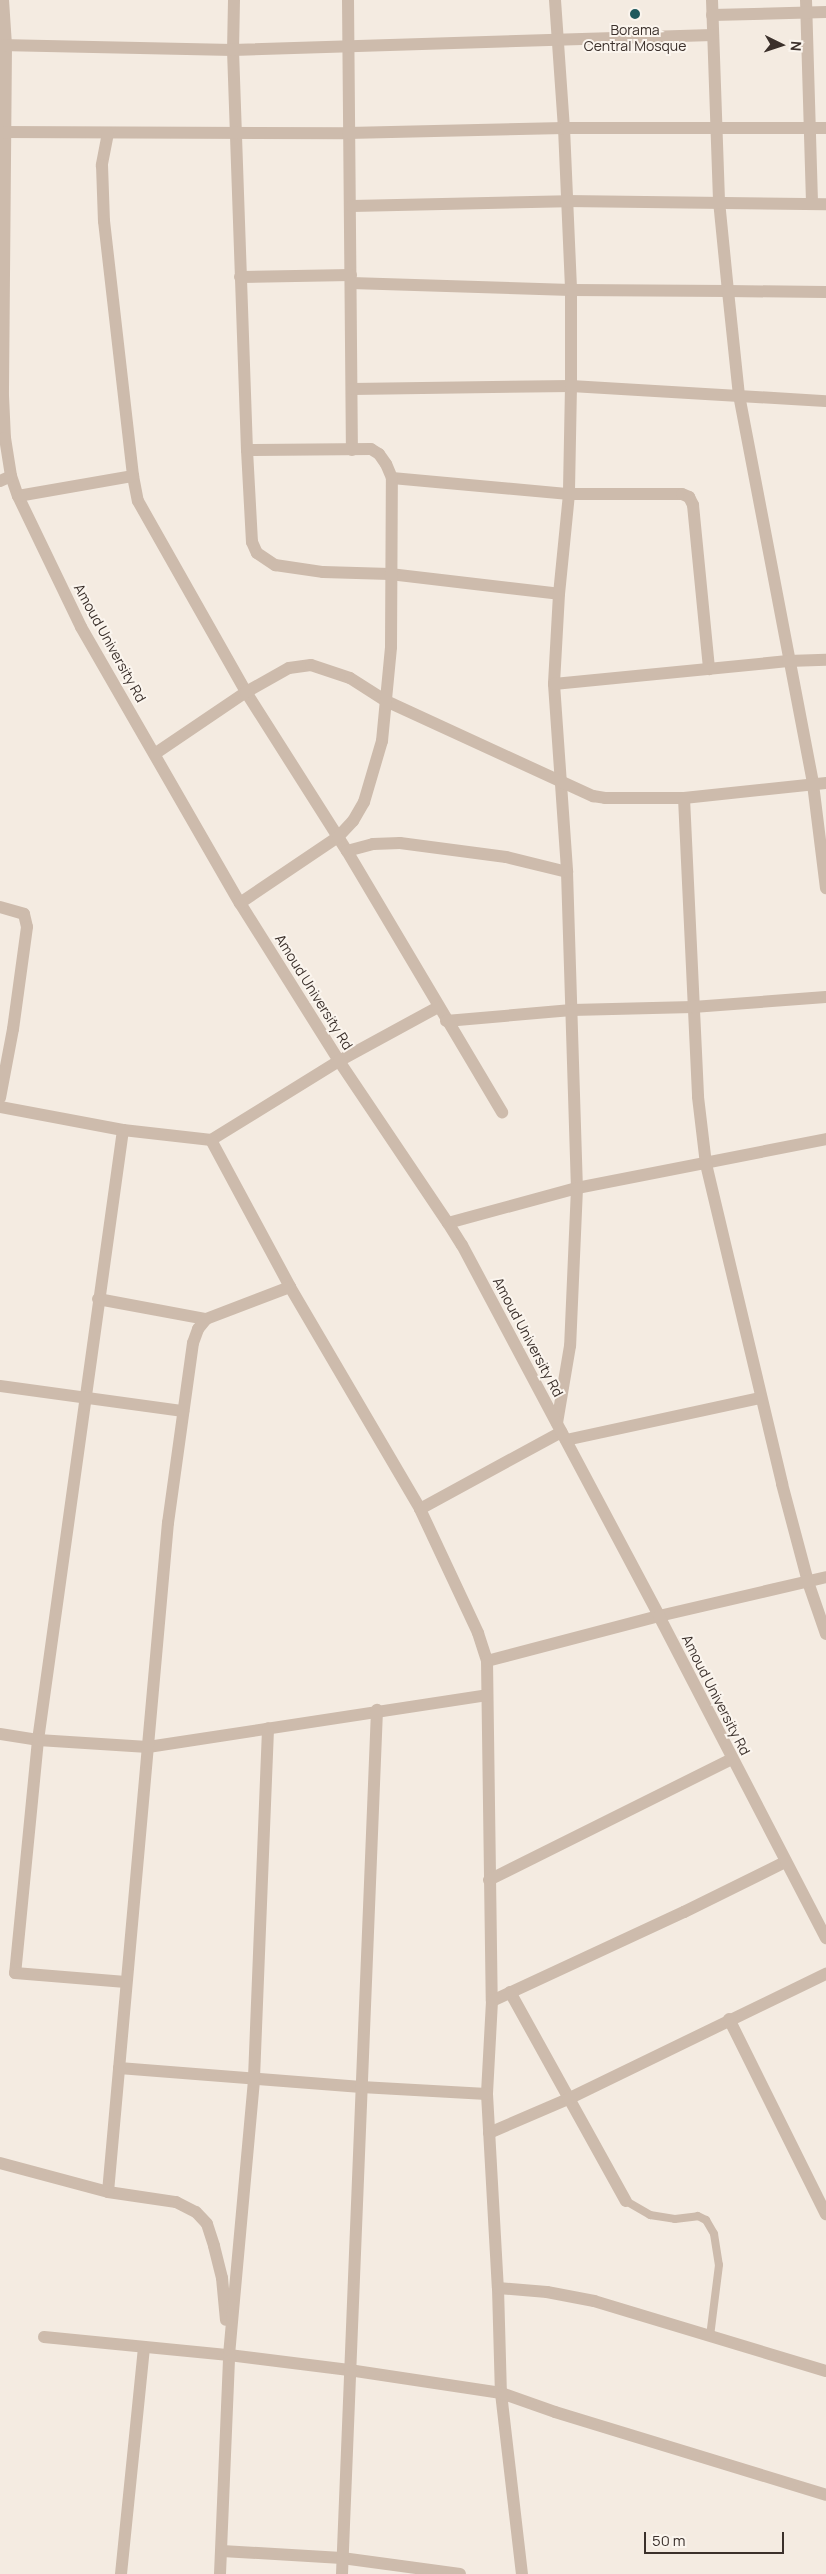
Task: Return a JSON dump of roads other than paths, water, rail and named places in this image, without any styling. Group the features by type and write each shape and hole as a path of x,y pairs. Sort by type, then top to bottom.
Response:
{"street":[{"name":"Amoud University Rd","path":"4,0 2,132 3,396 6,479 18,496 81,627 156,753 240,903 339,1061 462,1245 659,1616 826,1938"},
{"path":"234,0 233,50 247,450 252,542 257,553 275,565 323,572 390,574 558,594"},
{"path":"348,0 348,132 352,206 352,450"},
{"path":"555,0 564,128 571,290 571,386 569,494 558,594 554,684 567,872 577,1188 570,1346 561,1431"},
{"path":"712,0 719,201 739,395 812,784 826,888"},
{"path":"712,15 806,6 826,12"},
{"path":"806,6 812,204"},
{"path":"3,45 233,50 713,35"},
{"path":"2,132 348,132 564,128 826,128"},
{"path":"108,133 102,165 104,221 133,476 138,501 246,692 347,851 502,1112"},
{"path":"352,206 566,201 719,201 826,204"},
{"path":"240,276 351,279 571,290 826,292"},
{"path":"352,389 571,386 826,401"},
{"path":"240,903 338,837 353,821 364,802 382,741 391,647 392,478 379,454 371,449 247,450"},
{"path":"18,496 133,476"},
{"path":"392,478 569,494 682,494 689,497 693,505 709,669"},
{"path":"554,684 826,660"},
{"path":"156,753 246,692 288,668 311,665 350,678 386,701 560,780 578,790 605,798 684,798 826,783"},
{"path":"684,798 698,1097 706,1164 760,1398 808,1582 826,1634"},
{"path":"347,851 373,844 400,843 506,857 567,872"},
{"path":"0,907 24,914 27,927 13,1029 0,1098"},
{"path":"446,1020 572,1010 693,1007 826,997"},
{"path":"0,1107 123,1130 211,1140 339,1061 438,1007"},
{"path":"0,1025 13,1029"},
{"path":"123,1130 84,1397 38,1740 15,1973 126,1982"},
{"path":"448,1223 577,1188 706,1164 826,1138"},
{"path":"211,1140 290,1287 420,1510 478,1633 487,1661 492,2001 487,2094 498,2288 501,2393 522,2574"},
{"path":"108,2192 168,1523 193,1343 198,1329 206,1319 290,1287"},
{"path":"98,1299 206,1319"},
{"path":"0,1386 183,1411"},
{"path":"420,1510 561,1431 760,1398"},
{"path":"487,1661 659,1616 826,1577"},
{"path":"0,1734 38,1740 148,1747 377,1710 487,1695"},
{"path":"342,2574 377,1710"},
{"path":"220,2574 229,2355 254,2078 268,1728"},
{"path":"489,1880 732,1759"},
{"path":"492,2001 684,1912 785,1862"},
{"path":"489,2133 568,2099 826,1974"},
{"path":"510,1992 626,2201"},
{"path":"729,2020 826,2214"},
{"path":"119,2068 361,2087 487,2094"},
{"path":"0,2163 108,2192 176,2202 196,2212 207,2224 222,2278 229,2355"},
{"path":"498,2288 547,2292 594,2301 826,2371"},
{"path":"44,2337 229,2355 349,2370 501,2393 555,2412 826,2495"},
{"path":"121,2574 144,2347"},
{"path":"222,2551 342,2558 460,2574"}],"lane":[{"path":"626,2201 650,2215 675,2219 698,2216 706,2220 714,2234 719,2265 710,2336"}],"place":[{"name":"Borama Central Mosque","path":"635,14"}]}
